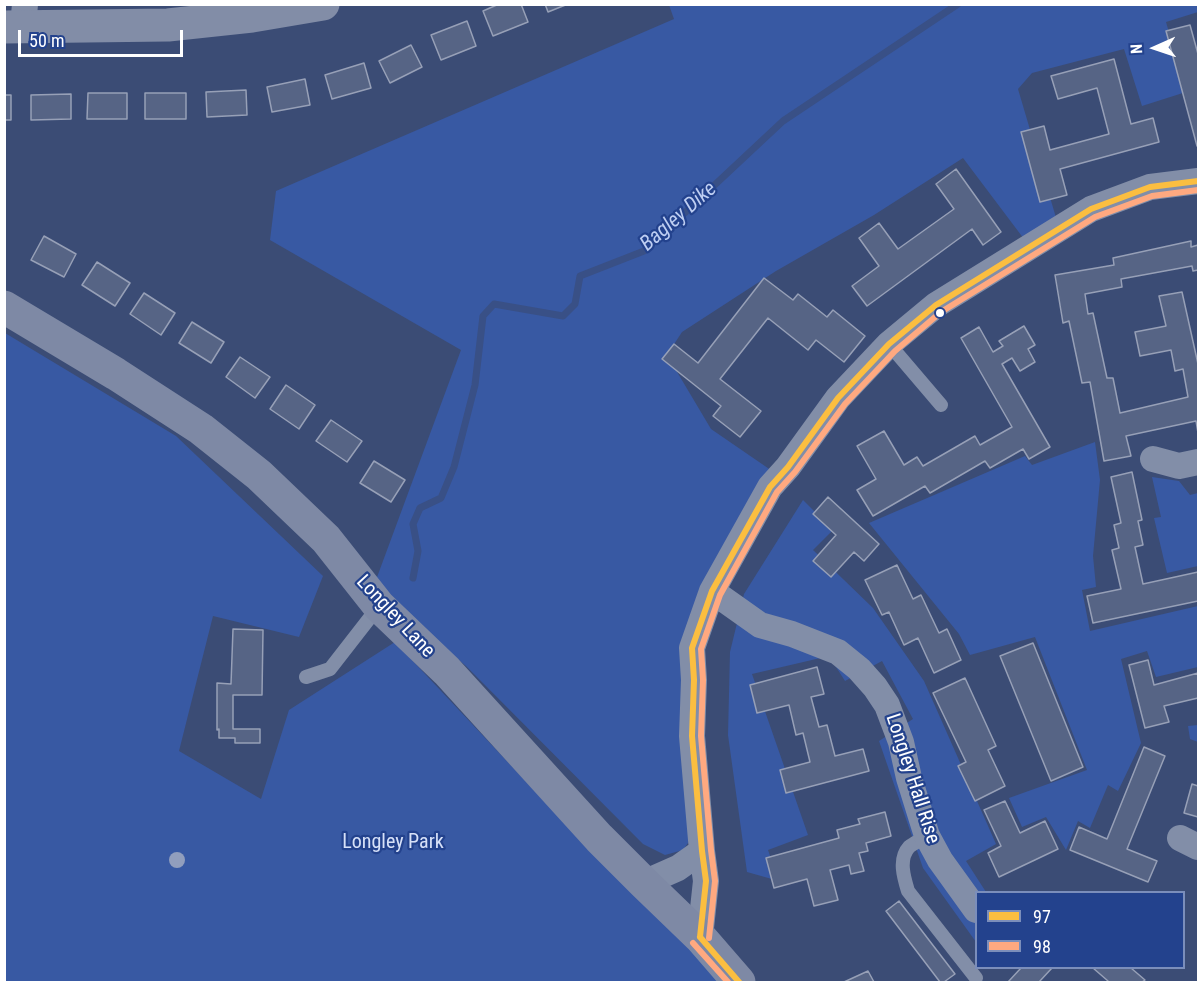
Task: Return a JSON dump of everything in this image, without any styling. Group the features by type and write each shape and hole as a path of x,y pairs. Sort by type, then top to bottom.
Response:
{"main road":[{"path":"17,20 168,25 252,16 323,4"}],"street":[{"path":"700,937 706,881 692,736 694,680 692,648 712,591 770,487 788,467 838,398 889,344 936,305 1090,209 1150,187 1198,181"},
{"name":"Longley Lane","path":"4,307 116,374 201,429 259,475 326,539 379,606 447,671 591,829 700,937 739,982"},
{"path":"1153,459 1179,466 1198,462"},
{"name":"Longley Hall Rise","path":"712,591 760,625 792,634 838,652 859,669 875,687 887,705 901,742 909,778 927,836 940,860 975,909"},
{"path":"644,883 678,868 702,851"}],"lane":[{"path":"889,344 941,405"},
{"path":"306,677 330,669 379,606"},
{"path":"927,836 908,848 903,862 903,877 908,891 976,978"}],"green space":[{"path":"669,5 1198,5 1198,12 1166,22 1186,92 1142,106 1124,49 1032,73 1018,89 1057,221 1024,239 963,158 874,215 776,271 682,332 667,355 711,429 778,475 694,638 693,836 683,850 665,855 643,844 466,666 373,588 461,350 270,240 276,191 674,19"},
{"name":"Longley Park","path":"5,333 176,436 323,576 299,637 213,616 179,751 261,799 289,710 395,642 613,874 728,982 5,982"},
{"path":"1095,442 1100,480 1093,556 1096,587 1082,590 1090,631 1198,606 1198,667 1156,677 1147,651 1121,659 1141,743 1118,791 1108,785 1090,828 1078,821 1066,850 1046,817 1022,827 1009,798 1087,770 1035,637 970,655 959,634 869,523 1025,456 1032,465"},
{"path":"1152,477 1179,481 1190,495 1198,493 1198,566 1167,573 1154,518 1161,517"},
{"path":"803,500 833,530 813,550 873,608 924,681 996,844 966,861 985,891 975,891 975,941 923,868 879,741 913,719 882,661 845,681 829,656 752,674 808,835 768,850 779,881 747,872 728,735 730,652 744,594"},
{"path":"1198,725 1198,742 1190,739 1188,726"}],"building":[{"path":"499,4 521,4 528,22 493,36 483,11"},
{"path":"545,4 568,4 548,12"},
{"path":"467,21 476,46 441,60 431,35"},
{"path":"1190,25 1198,54 1197,146 1166,31"},
{"path":"411,45 422,67 390,83 379,61"},
{"path":"1114,59 1131,124 1153,118 1159,142 1060,169 1067,195 1040,202 1021,132 1044,126 1050,150 1109,134 1097,88 1058,99 1051,76"},
{"path":"364,63 371,88 332,99 325,75"},
{"path":"305,79 310,105 272,112 267,87"},
{"path":"246,90 247,115 207,117 206,92"},
{"path":"88,93 127,93 127,119 87,119"},
{"path":"145,93 186,93 186,119 145,119"},
{"path":"71,94 71,119 31,120 31,95"},
{"path":"4,95 11,95 11,120 4,120"},
{"path":"956,169 1001,232 983,245 972,229 867,306 852,286 879,266 859,238 879,223 898,249 954,209 936,184"},
{"path":"44,236 76,254 64,277 31,260"},
{"path":"1191,241 1191,247 1198,245 1198,270 1193,271 1192,266 1121,279 1122,287 1085,294 1088,314 1093,313 1107,378 1113,378 1120,413 1188,397 1183,369 1175,371 1171,350 1140,356 1135,332 1166,326 1159,296 1182,292 1198,364 1198,433 1196,421 1126,436 1131,456 1104,461 1090,382 1082,383 1069,321 1063,323 1055,275 1114,265 1113,258"},
{"path":"97,262 130,283 115,306 82,285"},
{"path":"764,278 793,300 798,294 827,317 833,310 865,336 844,362 816,340 808,350 768,318 720,379 761,411 740,437 713,416 721,406 662,359 674,344 698,363"},
{"path":"144,293 175,313 161,335 130,314"},
{"path":"192,322 224,342 211,363 179,343"},
{"path":"1024,326 1035,345 1028,349 1035,362 1020,371 1012,358 1002,364 1050,447 1029,459 1023,449 990,468 985,461 930,493 925,486 873,516 857,490 876,479 857,446 884,431 904,465 917,457 923,466 975,436 980,445 1012,427 961,338 979,327 993,352 1003,346 999,341"},
{"path":"240,357 270,377 255,398 226,377"},
{"path":"286,385 315,405 299,429 270,409"},
{"path":"331,420 362,441 347,462 316,441"},
{"path":"374,461 405,480 391,502 360,483"},
{"path":"1132,472 1142,520 1138,521 1143,545 1135,547 1143,584 1198,572 1198,601 1093,623 1087,596 1121,589 1112,550 1119,548 1114,525 1121,523 1111,477"},
{"path":"828,497 879,544 864,561 854,552 831,577 813,561 836,535 813,514"},
{"path":"897,565 913,599 921,595 939,633 947,629 961,660 934,673 918,638 904,645 889,612 882,615 865,580"},
{"path":"233,629 263,630 262,695 233,695 233,729 260,729 260,743 235,743 235,738 219,738 219,729 217,730 217,683 231,684"},
{"path":"1033,643 1083,767 1051,781 1000,656"},
{"path":"1148,660 1154,685 1198,673 1198,698 1164,706 1169,722 1145,728 1129,665"},
{"path":"817,667 824,694 811,697 819,727 827,725 835,756 863,749 869,771 786,793 780,770 810,762 803,733 796,735 789,705 757,713 750,685"},
{"path":"965,678 996,746 988,750 1005,786 975,801 958,766 966,762 933,693"},
{"path":"1144,747 1165,756 1127,849 1157,861 1148,882 1070,850 1079,827 1107,839"},
{"path":"1192,784 1198,786 1198,817 1184,813"},
{"path":"1005,801 1020,833 1045,821 1058,849 999,877 988,853 1001,846 984,810"},
{"path":"885,812 891,836 866,843 868,851 859,853 864,871 851,874 849,865 830,870 838,900 814,906 807,879 774,888 766,858 839,838 837,830 860,824 858,819"},
{"path":"899,901 955,974 944,982 940,982 886,911"},
{"path":"1020,969 1051,969 1039,982 1008,982"},
{"path":"1094,969 1132,969 1145,980 1142,982 1108,981"},
{"path":"868,971 874,982 844,982"}],"waterway":[{"name":"Bagley Dike","path":"413,578 418,551 413,524 420,508 441,498 454,467 475,385 483,316 494,304 563,316 575,304 580,276 644,251 783,121 958,4"}],"transit line":[{"name":"97","path":"700,937 706,881 692,736 694,680 692,648 712,591 770,487 788,467 838,398 889,344 936,305 1091,209 1150,187 1198,181"},
{"name":"98","path":"709,938 715,881 701,736 703,680 701,649 720,595 777,492 795,472 845,404 895,351 941,312 1095,217 1152,196 1198,190"},
{"name":"97","path":"700,937 739,982"},
{"name":"98","path":"693,943 728,982"}]}
